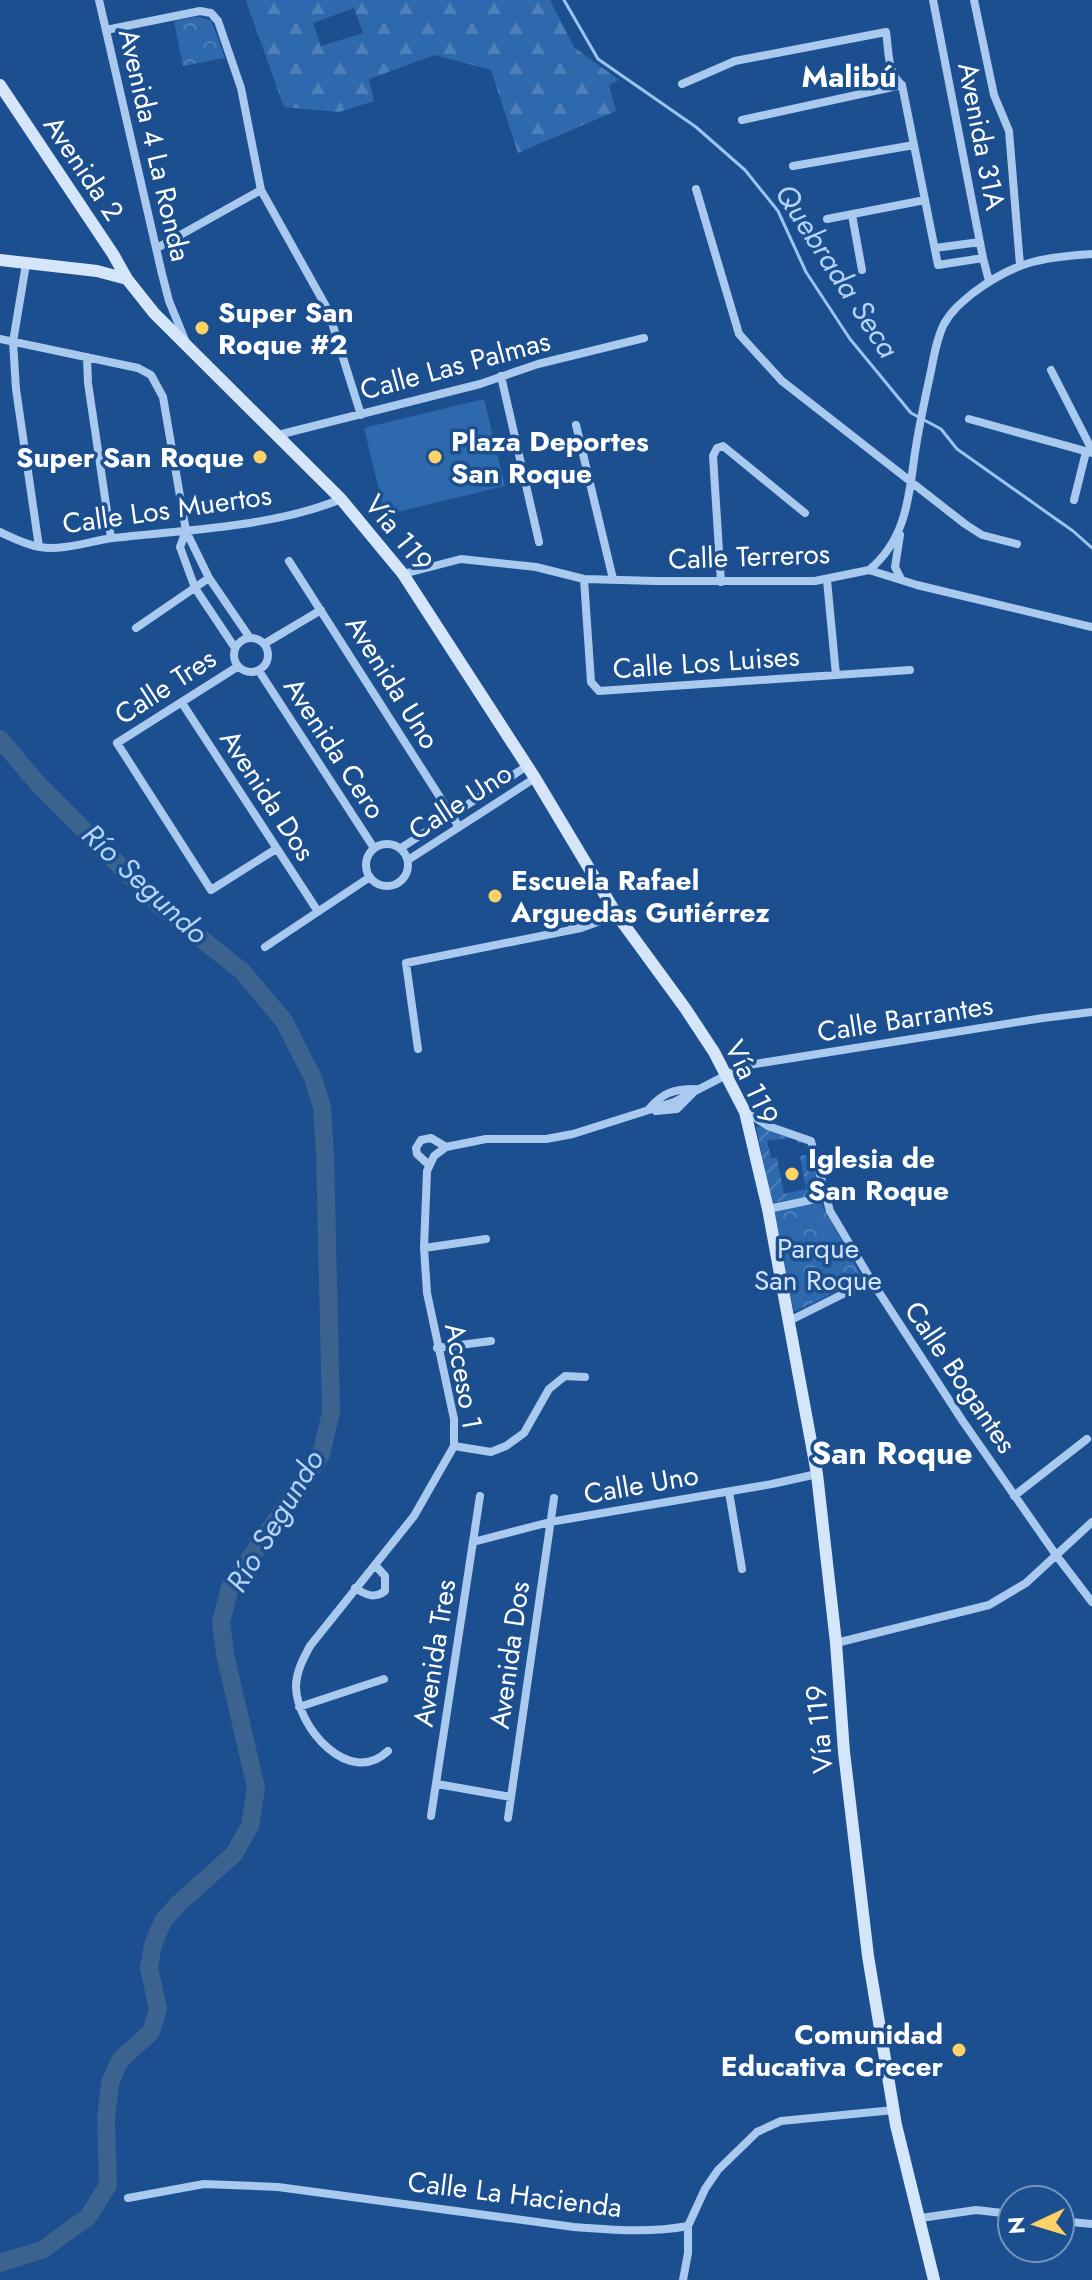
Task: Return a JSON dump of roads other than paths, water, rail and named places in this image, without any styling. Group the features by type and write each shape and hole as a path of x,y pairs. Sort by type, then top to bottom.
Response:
{"main road":[{"name":"Avenida 2","path":"0,85 127,279"},
{"path":"97,271 112,266 113,254"},
{"path":"0,260 97,271 127,279"},
{"name":"Vía 119","path":"127,279 187,347 341,499 403,574 535,778 616,912 685,1008 728,1075 745,1112 768,1209 817,1474 836,1643 844,1752 868,1956 894,2110 934,2280"}],"street":[{"name":"Avenida 4 La Ronda","path":"99,0 169,301 187,347"},
{"name":"Avenida 31A","path":"933,0 989,281"},
{"path":"974,0 994,95 1009,131 1020,265"},
{"path":"106,30 200,11 211,13 218,21 241,88 261,190 328,310 361,415"},
{"path":"682,84 735,61 886,32 894,79 902,85 938,265 983,258"},
{"path":"742,120 902,85"},
{"path":"793,166 914,145"},
{"path":"696,189 739,334 782,381 911,482 982,535 1017,544"},
{"path":"157,248 261,190"},
{"path":"827,219 925,200"},
{"path":"852,215 862,270"},
{"path":"935,248 980,242"},
{"path":"869,570 892,545 910,499 918,425 937,341 944,325 961,302 989,281 1020,265 1066,255 1092,254"},
{"path":"26,264 13,342 16,389 39,547"},
{"name":"Avenida 4 La Ronda","path":"154,313 165,308 169,301"},
{"name":"Calle Las Palmas","path":"278,435 644,338"},
{"path":"0,339 138,368 151,375 163,397 186,531 209,578 250,638 264,644 268,656 264,667 248,673 237,667 234,658 235,648 241,641 250,638"},
{"path":"87,357 88,383 111,538"},
{"path":"1051,370 1090,452 1074,500"},
{"path":"501,376 539,542"},
{"path":"969,419 1090,452"},
{"path":"576,425 613,579"},
{"path":"721,582 713,456 717,448 723,446 805,513"},
{"name":"Calle Los Muertos","path":"0,532 39,547 51,548 292,514 320,508 341,499"},
{"path":"901,526 895,567 901,580"},
{"path":"186,531 180,547 195,588 235,648"},
{"name":"Calle Terreros","path":"403,574 461,559 536,567 584,579 721,582 827,580 869,570 1092,627"},
{"name":"Avenida Uno","path":"289,561 459,827"},
{"path":"136,628 209,578"},
{"name":"Calle Los Luises","path":"584,579 591,682 599,691 910,670"},
{"name":"Calle Los Luises","path":"827,580 836,675"},
{"path":"264,644 321,610"},
{"name":"Calle Tres","path":"237,667 117,743 211,890 276,849"},
{"name":"Avenida Cero","path":"259,671 374,848"},
{"name":"Avenida Dos","path":"182,703 317,910"},
{"name":"Calle Uno","path":"401,848 527,766"},
{"name":"Calle Uno","path":"408,860 535,778"},
{"path":"387,844 401,848 408,860 407,873 399,883 387,886 370,877 367,859 374,848 387,844"},
{"path":"265,947 370,877"},
{"path":"418,1049 406,963 570,929 579,922 616,912"},
{"name":"Calle Barrantes","path":"728,1075 755,1064 1092,1012"},
{"path":"429,1165 434,1156 446,1147 486,1139 546,1139 573,1134 674,1102 728,1075"},
{"name":"Calle Bogantes","path":"745,1112 768,1126 811,1141 830,1211 871,1280 1014,1496 1092,1602"},
{"name":"Acceso 1","path":"299,1707 296,1688 303,1659 355,1588 414,1516 454,1446 454,1419 427,1293 424,1248 429,1165 417,1154 416,1148 421,1140 431,1138 446,1147"},
{"path":"768,1209 825,1197"},
{"path":"424,1248 486,1239"},
{"path":"789,1321 871,1280"},
{"path":"437,1348 491,1341"},
{"path":"454,1446 491,1452 506,1446 524,1433 549,1389 565,1376 585,1377"},
{"path":"1014,1496 1087,1439"},
{"name":"Calle Uno","path":"473,1542 550,1522 817,1474"},
{"path":"729,1492 742,1569"},
{"name":"Avenida Tres","path":"431,1816 480,1496"},
{"name":"Avenida Dos","path":"508,1818 554,1498"},
{"path":"836,1643 989,1605 1026,1583 1092,1522"},
{"path":"355,1588 370,1596 378,1596 385,1591 385,1576 375,1565"},
{"path":"384,1679 299,1707 310,1729 336,1755 353,1762 368,1763 388,1751"},
{"path":"437,1784 511,1797"},
{"path":"683,2280 688,2253 688,2226 705,2189 718,2170 757,2132 781,2121 894,2110"},
{"name":"Calle La Hacienda","path":"128,2198 204,2184 278,2187 574,2227 616,2230 688,2226"},
{"path":"921,2218 976,2210 996,2212"}],"waterway":[{"name":"Quebrada Seca","path":"564,0 598,59 696,127 745,170 778,211 806,272 850,339 911,413 941,429 957,449 1073,531 1092,548"},
{"name":"Río Segundo","path":"0,739 38,784 160,906 242,971 284,1021 313,1078 322,1107 325,1153 331,1412 321,1455 230,1587 221,1622 225,1654 256,1788 250,1826 234,1854 163,1921 153,1945 149,1968 158,2009 151,2032 120,2060 110,2083 106,2119 108,2185 88,2217 42,2250 0,2263"}],"place":[{"name":"Super San Roque #2","path":"202,328"},
{"name":"Super San Roque","path":"260,457"},
{"name":"Plaza Deportes San Roque","path":"435,457"},
{"name":"Escuela Rafael Arguedas Gutiérrez","path":"495,896"},
{"name":"Iglesia de San Roque","path":"792,1174"},
{"name":"Comunidad Educativa Crecer","path":"959,2050"}],"district":[{"name":"Malibú","path":"849,77"},
{"name":"San Roque","path":"892,1453"}],"park label":[{"name":"Parque San Roque","path":"818,1264"}]}
